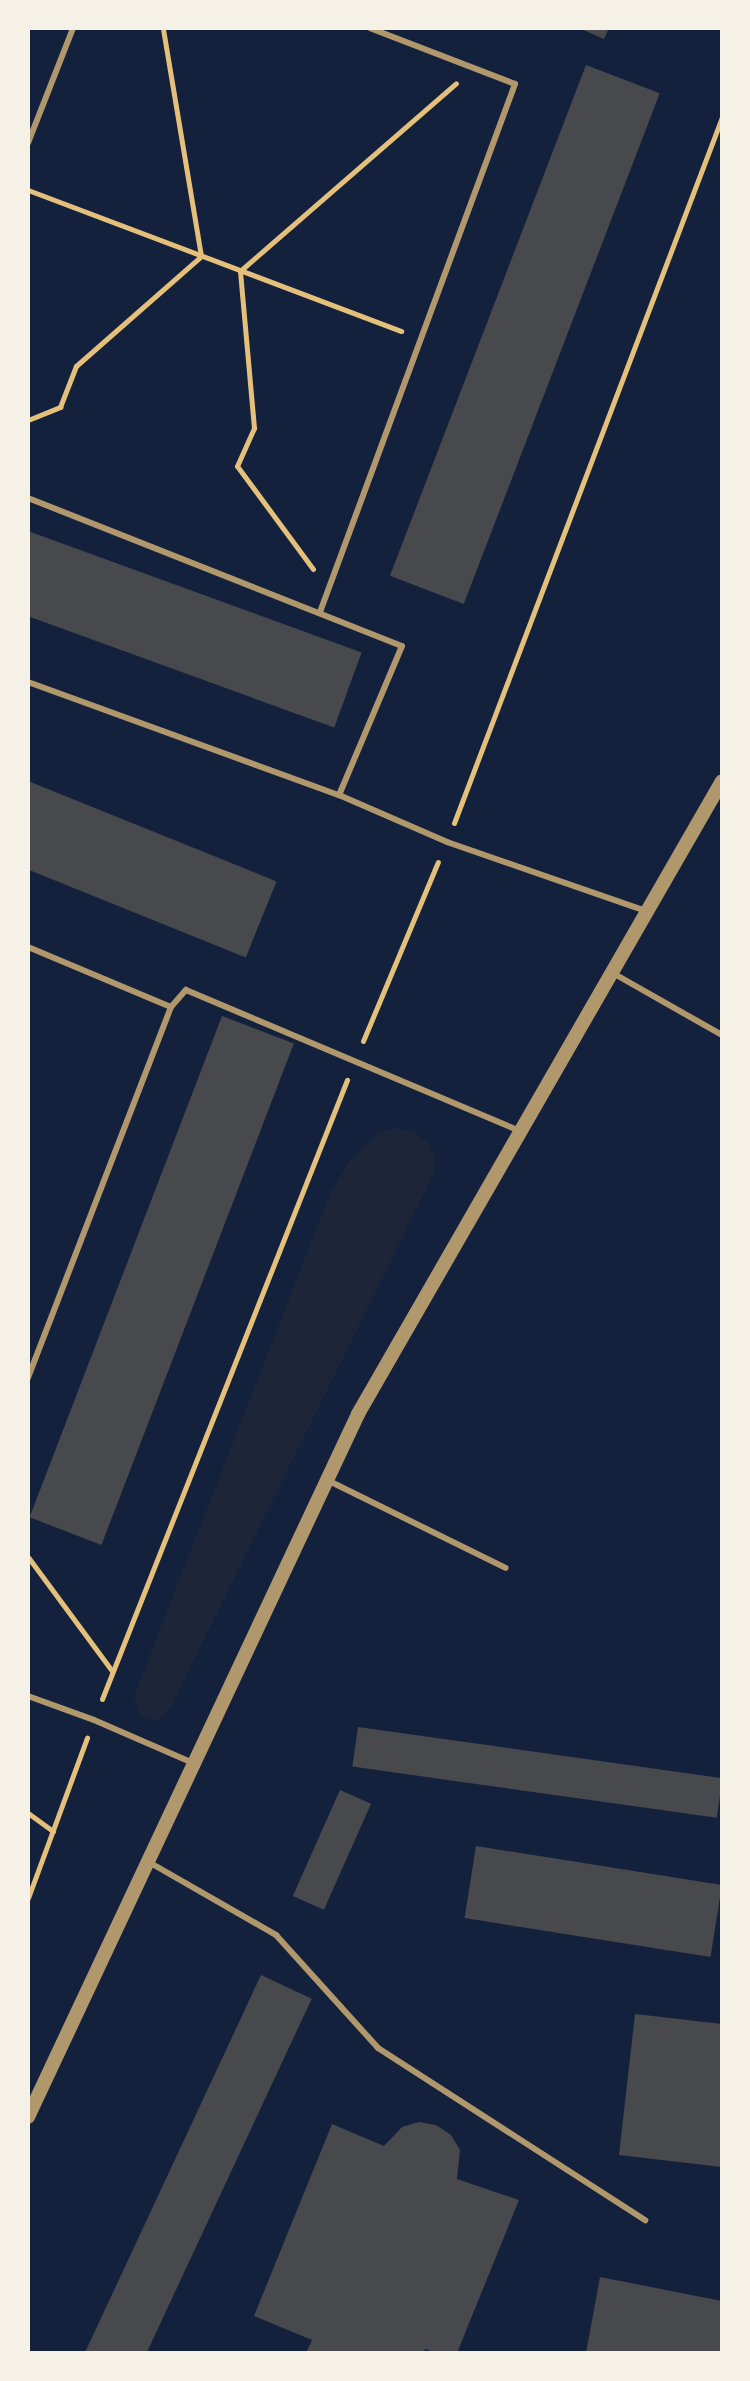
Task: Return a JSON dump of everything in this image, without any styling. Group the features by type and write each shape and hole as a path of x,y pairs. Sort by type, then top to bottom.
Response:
{"street":[{"path":"28,2117 358,1414 518,1130 722,781"}],"lane":[{"path":"28,143 73,28"},
{"path":"320,612 515,84 370,28"},
{"path":"28,498 402,646 339,795"},
{"path":"28,682 339,795 447,842 646,911"},
{"path":"28,947 171,1007"},
{"path":"611,972 722,1035"},
{"path":"28,1378 171,1007 186,990 518,1130"},
{"path":"327,1480 506,1568"},
{"path":"28,1696 94,1720 193,1763"},
{"path":"147,1861 276,1935 378,2048 645,2220"}],"path":[{"path":"163,28 201,256"},
{"path":"240,271 474,68"},
{"path":"28,1898 94,1720 355,1061 447,842 722,117"},
{"path":"28,190 421,338"},
{"path":"28,420 60,407 76,366 201,256"},
{"path":"240,271 254,428 237,466 328,589"},
{"path":"28,1557 113,1672"},
{"path":"28,1813 53,1831"}],"shaded area":[{"path":"395,1128 414,1132 428,1143 436,1160 432,1178 170,1708 157,1721 139,1714 134,1696 330,1194 350,1160 377,1134"}],"building":[{"path":"579,28 609,28 604,39"},
{"path":"586,65 660,93 464,604 390,576"},
{"path":"28,531 362,652 334,728 28,616"},
{"path":"28,781 276,881 246,957 28,869"},
{"path":"222,1016 294,1044 101,1545 30,1517"},
{"path":"358,1727 722,1778 717,1818 352,1767"},
{"path":"340,1790 371,1804 324,1910 293,1896"},
{"path":"476,1846 722,1885 711,1957 465,1918"},
{"path":"261,1975 312,1999 147,2353 85,2353"},
{"path":"635,2014 722,2024 722,2167 619,2155"},
{"path":"419,2122 436,2125 451,2135 460,2150 457,2179 519,2200 457,2353 436,2353 425,2349 424,2353 306,2353 312,2340 254,2316 332,2124 384,2146 402,2127"},
{"path":"600,2277 722,2301 722,2353 586,2353"}]}
